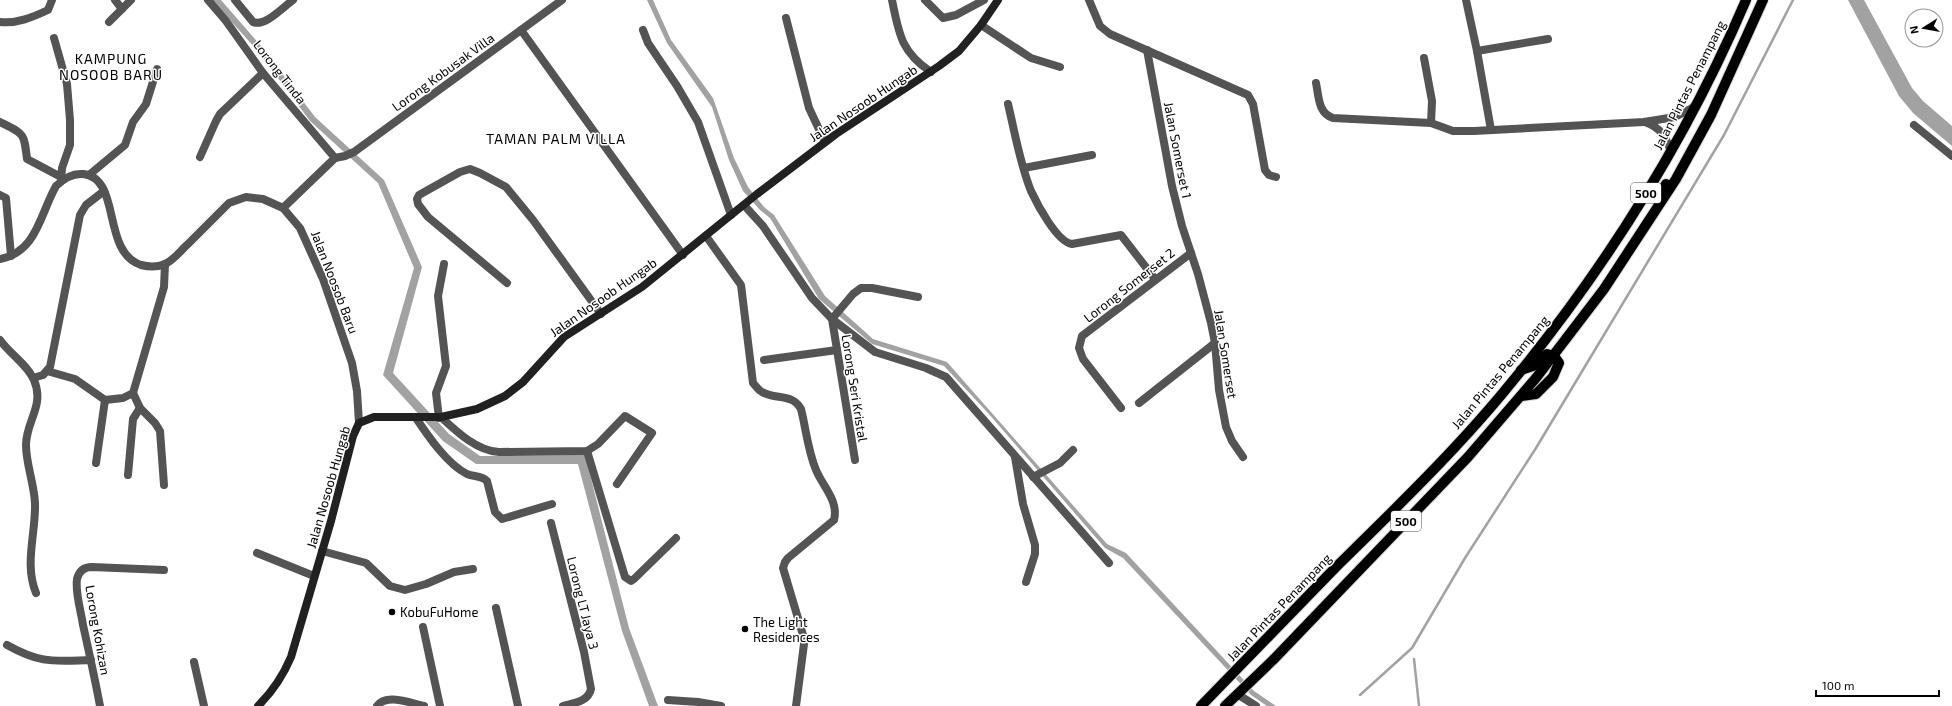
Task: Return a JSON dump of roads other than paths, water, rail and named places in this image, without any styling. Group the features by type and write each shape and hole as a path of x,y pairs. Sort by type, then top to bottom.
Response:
{"main road":[{"name":"Jalan Nosoob Hungab","path":"258,706 274,688 285,670 299,630 322,551 353,436 360,423 374,417 439,418 476,409 505,396 523,382 556,343 642,287 757,194 825,142 931,72 959,51 981,25 998,0"},
{"name":"Jalan Pintas Penampang","path":"1201,706 1393,510 1500,396 1521,370 1592,277 1621,235 1696,106 1746,0"},
{"name":"500","path":"1225,706 1273,660 1468,457 1554,356 1609,282 1667,192 1711,115 1763,0"},
{"path":"1645,194 1656,196 1662,191 1677,164 1689,154"},
{"path":"1521,370 1533,366 1544,355 1554,356"}],"street":[{"path":"0,22 16,22 34,17 48,10 52,0"},
{"path":"115,0 122,9"},
{"path":"109,22 131,0"},
{"name":"Lorong Tinda","path":"208,0 226,21 263,73 335,158"},
{"path":"235,0 253,22 257,23 264,22 293,0"},
{"name":"Lorong Kobusak Villa","path":"335,158 354,152 562,0"},
{"path":"892,0 904,46 913,59 931,72"},
{"path":"925,0 943,18 956,15 984,0"},
{"path":"1089,0 1096,19 1104,30 1248,95 1252,104 1264,170 1269,175 1276,177"},
{"path":"1466,0 1491,130"},
{"path":"786,18 809,108 825,142"},
{"path":"981,25 1031,58 1060,67"},
{"path":"521,30 683,255"},
{"path":"643,30 648,43 677,86 698,122 731,215"},
{"path":"0,259 11,256 25,249 33,236 52,193 61,179 63,162 70,145 70,120 67,84 54,38"},
{"path":"1477,51 1548,39"},
{"name":"Jalan Somerset 1","path":"1147,50 1172,186 1191,253"},
{"path":"1424,58 1432,101 1431,123"},
{"path":"89,175 125,145 133,122 146,104 157,69"},
{"path":"200,156 220,114 263,73"},
{"path":"1316,83 1321,109 1326,116 1333,118 1431,123 1453,131 1644,122 1675,117 1696,106"},
{"path":"1008,104 1024,168 1032,192 1057,235 1066,243 1078,243 1120,235 1155,279"},
{"path":"0,122 20,132 24,136 27,159 61,179 74,175 89,175 95,178 104,191 114,230 126,256 137,264 145,266 164,264 164,287 133,394 140,408 160,431 164,485"},
{"path":"1644,122 1655,126 1663,133 1670,151"},
{"path":"1914,126 1952,156"},
{"path":"1024,168 1092,155"},
{"path":"283,208 335,158"},
{"path":"507,283 428,217 418,204 416,199 419,195 460,172 470,169 506,187 533,220 601,314"},
{"path":"47,371 55,346 65,282 80,215 86,205 104,191"},
{"path":"0,195 6,198 11,256"},
{"name":"Jalan Noosob Baru","path":"164,264 235,200 252,197 263,199 283,208 293,218 306,237 323,279 355,376 360,423"},
{"path":"746,203 812,298 875,352 935,371 946,377 1109,563"},
{"path":"706,236 741,285 753,383 763,393 792,399 798,403 801,409 815,469 835,504 836,512 834,520 784,562 783,568 803,635 804,644 796,706"},
{"name":"Lorong Somerset 2","path":"1121,408 1083,359 1079,348 1082,336 1191,253"},
{"name":"Jalan Somerset","path":"1191,253 1206,301 1215,344 1219,390 1226,427 1232,441 1243,457"},
{"path":"444,264 438,296 446,366 436,393 439,418 464,437 492,452 587,451 598,444 625,416 652,433 616,484"},
{"path":"834,317 853,294 861,288 872,288 918,297"},
{"name":"Lorong Seri Kristal","path":"834,317 837,350 855,460"},
{"path":"0,340 28,370 33,378 37,394 37,403 26,444 35,501 30,566 32,582 36,593"},
{"path":"1139,403 1215,344"},
{"path":"764,360 837,350"},
{"path":"33,378 47,371 75,379 105,400 123,398 133,394"},
{"path":"96,463 105,400"},
{"path":"128,475 134,419 140,408"},
{"path":"419,418 438,448 457,466 467,474 480,477 487,481 495,512 502,519 552,504"},
{"path":"1033,477 1060,463 1073,450"},
{"path":"587,451 625,577 630,581 634,579 676,538"},
{"path":"1015,456 1023,504 1035,545 1035,554 1026,582"},
{"name":"Lorong LT Jaya 3","path":"551,523 584,652 591,689 590,694 583,700 563,706"},
{"path":"322,551 366,563 390,586 405,590 422,586 454,572 473,569"},
{"path":"258,553 314,576"},
{"name":"Lorong Kohizan","path":"100,706 90,660 78,589 78,579 82,569 92,567 164,570"},
{"path":"496,608 518,706"},
{"path":"423,627 440,706"},
{"path":"7,645 39,660 90,660"},
{"path":"194,662 204,706"},
{"path":"1237,693 1256,706"},
{"path":"377,706 380,702 389,699 424,706"},
{"path":"668,700 698,702 721,706"}],"waterway":[{"path":"1360,695 1412,648 1465,558 1536,448 1724,135 1793,0"},
{"path":"1414,659 1419,706"}],"place":[{"name":"KobuFuHome","path":"392,612"},
{"name":"The Light Residences","path":"745,629"}],"district":[{"name":"KAMPUNG NOSOOB BARU","path":"111,66"},
{"name":"TAMAN PALM VILLA","path":"556,138"}]}
